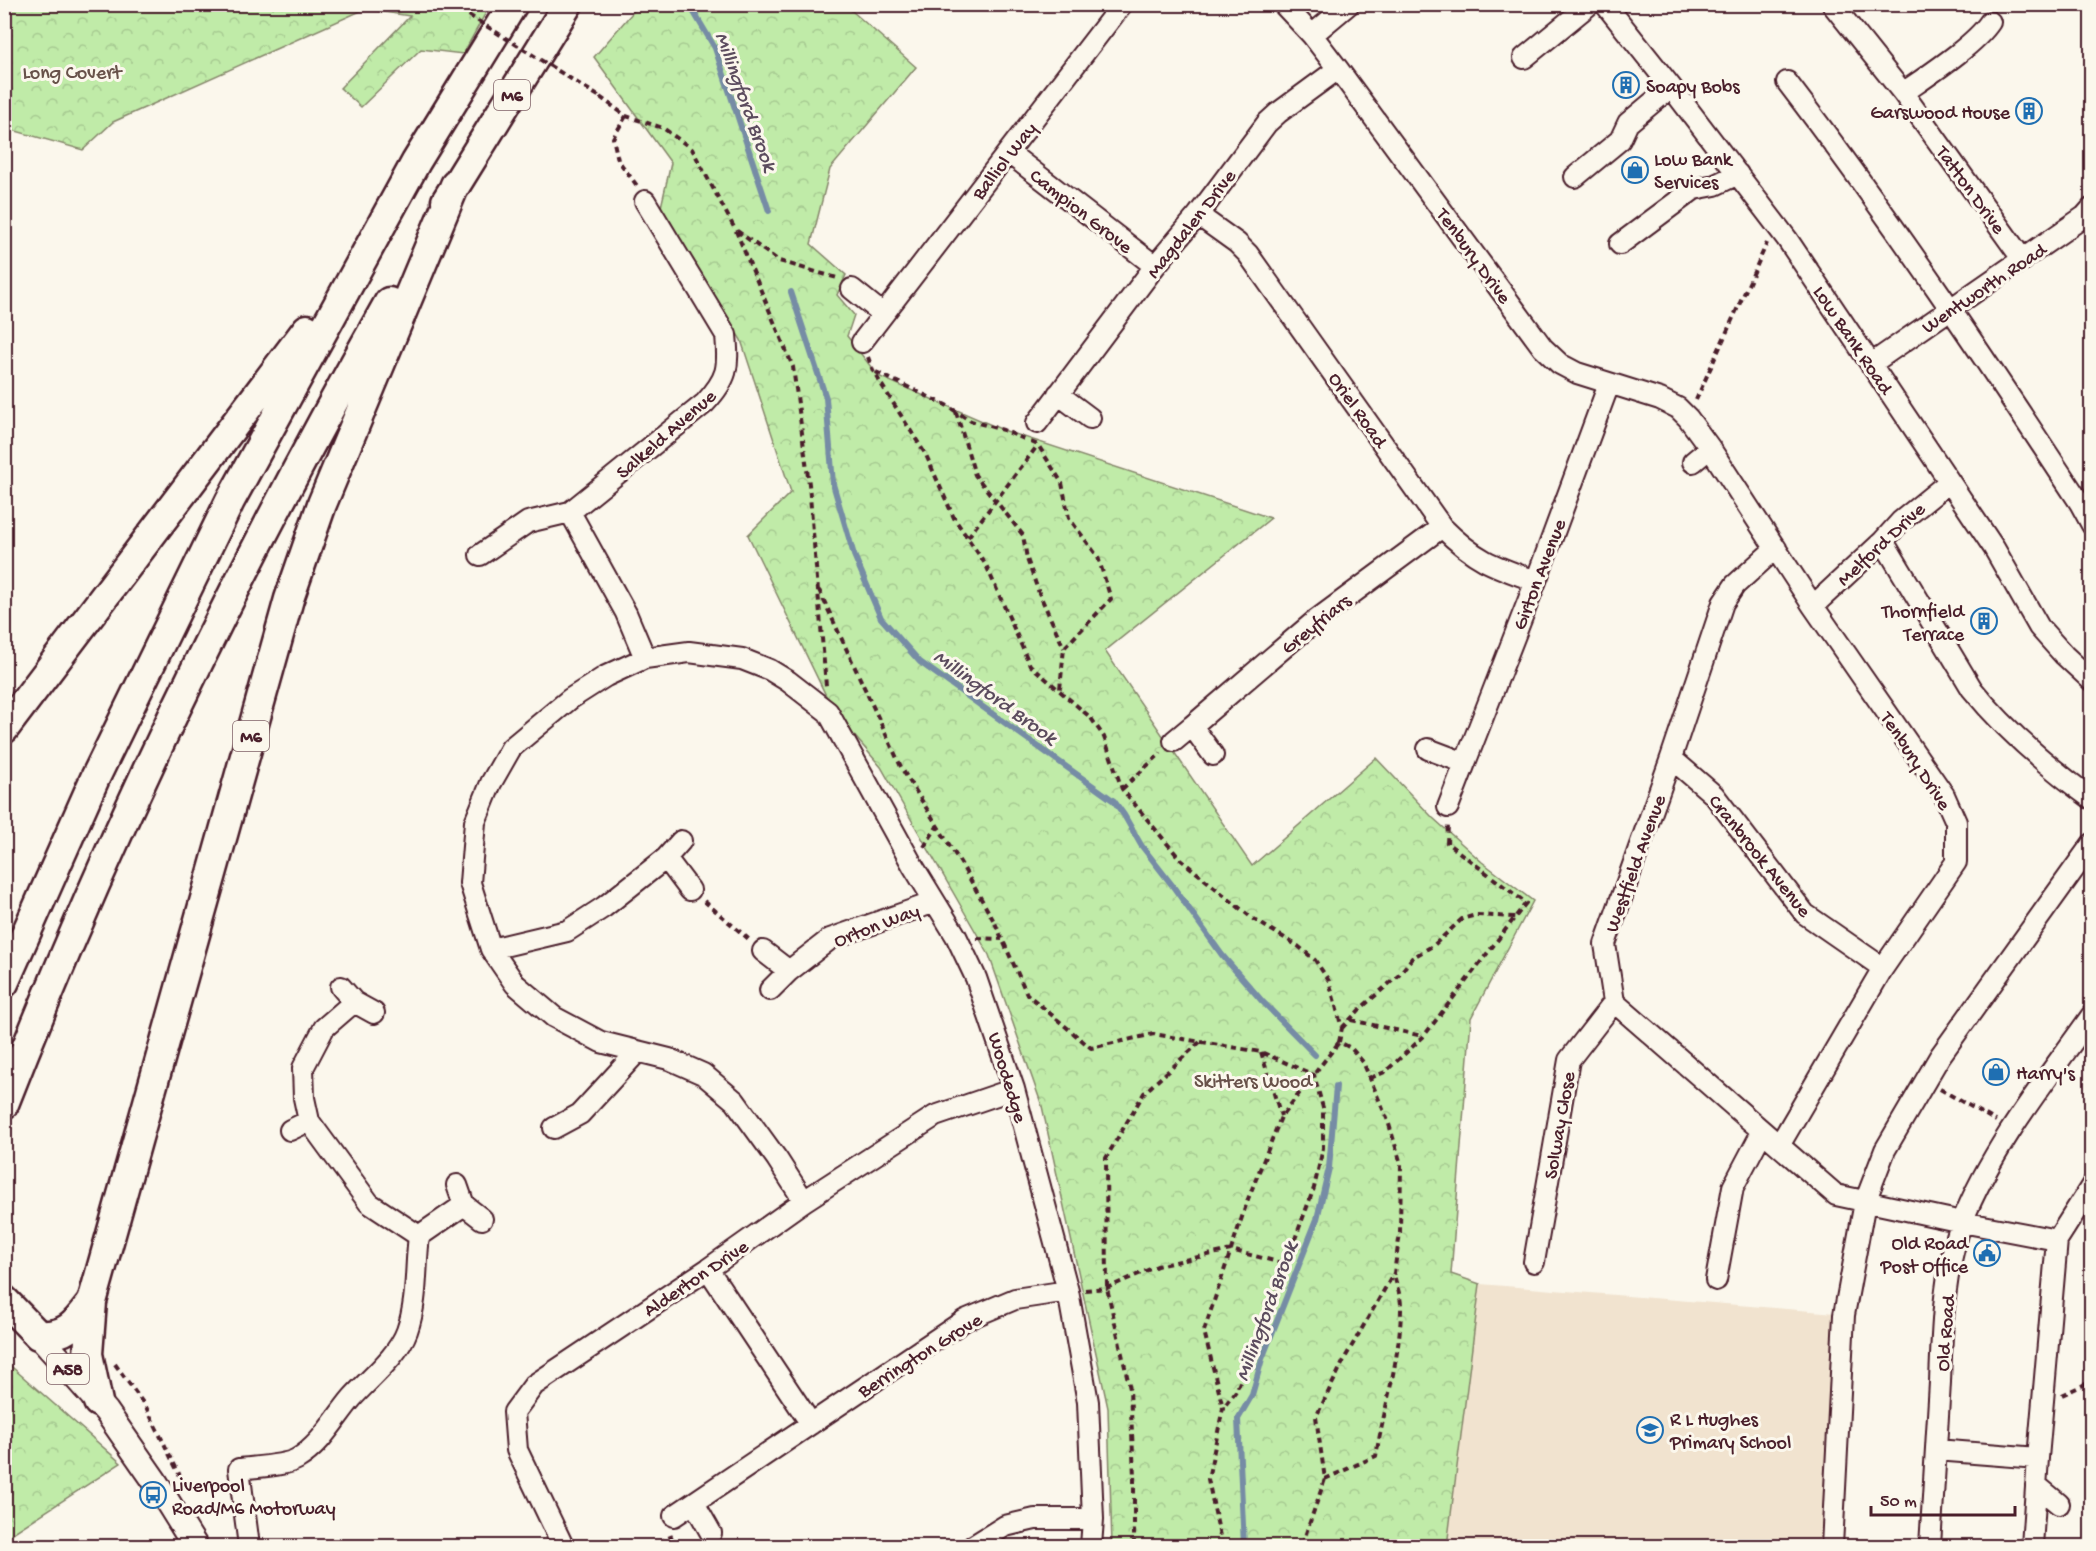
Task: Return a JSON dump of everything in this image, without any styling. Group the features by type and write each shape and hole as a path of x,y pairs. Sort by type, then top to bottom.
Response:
{"highway":[{"name":"M6","path":"4,983 95,778 230,501 416,162 513,4"},
{"name":"M6","path":"4,1104 112,848 168,724 252,556 327,411 455,185 568,4"},
{"name":"M6","path":"38,1335 52,1336 65,1330 77,1321 92,1302 289,599 330,483 455,185"},
{"name":"M6","path":"4,729 364,255"},
{"name":"A58","path":"4,1300 38,1335"},
{"path":"92,1302 88,1354 98,1402"}],"main road":[{"name":"A58","path":"38,1335 98,1402 154,1480 188,1544"}],"street":[{"name":"Tenbury Drive","path":"1283,4 1312,35 1338,69 1543,348 1560,364 1577,373 1660,399 1678,408 1688,418 1813,606 1944,795 1956,822 1956,862 1883,968 1780,1144"},
{"path":"1312,35 1349,4"},
{"path":"1524,58 1590,4"},
{"name":"Low Bank Road","path":"1605,4 1775,224 1994,548 2039,627 2091,681"},
{"name":"Tatton Drive","path":"1832,4 1903,93 2023,260"},
{"name":"Balliol Way","path":"862,342 1009,153 1120,5"},
{"path":"1903,93 1961,50 1990,22"},
{"name":"Magdalen Drive","path":"1037,423 1155,266 1267,123 1338,69"},
{"path":"1787,82 1835,144 1952,308 2080,503 2091,525"},
{"path":"1575,177 1620,140 1628,123 1671,87"},
{"name":"Campion Grove","path":"1009,153 1155,266"},
{"path":"1620,244 1694,189 1715,185 1738,174"},
{"name":"Salkeld Avenue","path":"480,555 528,522 570,512 705,403 720,387 729,360 726,335 645,212"},
{"name":"Oriel Road","path":"1198,214 1237,243 1254,261 1442,527 1474,556 1489,564 1536,581"},
{"name":"Wentworth Road","path":"1871,364 2089,216"},
{"path":"852,289 883,314"},
{"name":"Girton Avenue","path":"1448,807 1536,581 1609,384"},
{"path":"1058,394 1090,418"},
{"path":"1693,462 1710,448"},
{"name":"Melford Drive","path":"1813,606 1883,541 1900,521 1949,483"},
{"path":"570,512 626,613 645,658"},
{"name":"Greyfriars","path":"1174,741 1315,621 1442,527"},
{"path":"1883,541 1977,695 2001,723 2031,751 2091,799"},
{"name":"Westfield Avenue","path":"1614,1002 1605,944 1723,603 1735,585 1776,548"},
{"name":"Woodedge","path":"804,1202 777,1159 735,1101 703,1074 669,1059 601,1042 554,1017 515,984 491,949 470,883 475,822 491,783 511,748 570,699 606,676 645,658 689,652 742,658 788,681 828,712 956,936 976,978 1014,1089 1068,1291 1088,1402 1093,1519 1091,1546"},
{"path":"1192,726 1214,755"},
{"path":"1428,749 1465,763"},
{"name":"Cranbrook Avenue","path":"1671,758 1714,795 1805,914 1883,968"},
{"path":"491,949 567,931 604,907 666,858 681,842"},
{"path":"1832,1546 1844,1315 1865,1202 1885,1150 1940,1056 2091,844"},
{"path":"666,858 690,890"},
{"name":"Orton Way","path":"770,990 789,971 831,939 935,902"},
{"path":"763,951 789,971"},
{"path":"341,987 354,1002 374,1013"},
{"path":"354,1002 324,1028 303,1068 304,1098 309,1121 369,1203 419,1236"},
{"path":"1614,1002 1836,1195 2057,1240"},
{"name":"Solway Close","path":"1534,1262 1569,1060 1614,1002"},
{"name":"Old Road","path":"1930,1546 1946,1297 1950,1267 1962,1222 1989,1166 2091,1015"},
{"path":"554,1128 580,1114 638,1051"},
{"name":"Alderton Drive","path":"563,1546 517,1449 514,1412 534,1385 935,1116 1014,1089"},
{"path":"290,1130 309,1121"},
{"path":"1716,1280 1732,1187 1762,1132"},
{"path":"457,1185 464,1205 482,1219"},
{"path":"2032,1546 2057,1240 2091,1185"},
{"path":"249,1546 239,1469 296,1460 315,1444 353,1397 382,1369 406,1333 414,1304 419,1236 464,1205"},
{"path":"708,1269 811,1424"},
{"name":"Berrington Grove","path":"674,1516 965,1320 1015,1299 1068,1291"},
{"path":"1936,1449 2038,1458"},
{"path":"2036,1485 2059,1504"},
{"path":"694,1503 711,1533"},
{"path":"973,1546 1005,1526 1035,1519 1093,1519"}],"path":[{"path":"452,4 600,97 626,116 663,128 692,149 736,231 793,367 809,484 828,712"},
{"path":"626,116 613,138 618,160 638,186 645,212"},
{"path":"1688,418 1775,224"},
{"path":"736,231 780,261 835,276 852,289"},
{"path":"862,342 873,371 926,455 954,518 986,564 1030,665 1092,718 1104,737 1122,789 1180,859 1253,919 1298,946 1314,960 1329,981 1342,1028 1339,1042 1281,1117 1248,1199 1204,1331 1223,1408"},
{"path":"873,371 971,421 1003,430 1038,445"},
{"path":"956,412 975,475 1023,535 1027,560 1064,648 1060,690"},
{"path":"1037,423 1038,445 1062,483 1069,518 1098,556 1111,600 1064,648"},
{"path":"968,537 1038,445"},
{"path":"819,590 902,769 995,923 1028,994 1091,1048 1154,1034 1261,1052 1314,1075"},
{"path":"1122,789 1174,741"},
{"path":"1370,1078 1385,1072 1423,1036 1526,903 1447,843 1448,807"},
{"path":"690,890 763,951"},
{"path":"1342,1028 1399,975 1412,958 1434,945 1462,920 1476,915 1515,916"},
{"path":"1350,1020 1423,1036"},
{"path":"1134,1546 1130,1389 1107,1288 1106,1158 1144,1093 1201,1042"},
{"path":"1304,1546 1304,1539 1325,1479 1316,1417 1352,1346 1394,1273 1401,1233 1401,1164 1388,1121 1363,1062 1351,1048 1339,1042"},
{"path":"1261,1052 1281,1117"},
{"path":"1222,1546 1208,1479 1223,1408 1236,1391 1271,1308 1314,1188 1323,1148 1323,1108 1314,1075"},
{"path":"1926,1081 2012,1130"},
{"path":"1107,1288 1157,1266 1231,1250 1286,1264"},
{"path":"1325,1479 1376,1456 1382,1416 1393,1373 1401,1308 1394,1273"},
{"path":"2042,1405 2091,1381"}],"shaded area":[{"name":"R L Hughes Primary School","path":"1480,1284 1848,1314 1827,1546 1447,1546"}],"green space":[{"name":"Skitters Wood","path":"844,4 916,67 830,169 811,244 846,275 837,295 854,315 847,336 878,376 1003,430 1271,518 1105,651 1252,866 1376,758 1433,818 1482,862 1533,901 1471,1018 1451,1274 1480,1284 1447,1546 1112,1546 1108,1408 1042,1106 989,955 881,767 834,712 748,535 791,492 741,340 661,207 671,163 594,57 639,5"},
{"name":"Long Covert","path":"4,5 490,5 463,54 421,49 361,107 340,88 410,16 365,9 113,122 83,150 5,128"},
{"path":"5,1361 121,1463 5,1538"}],"waterway":[{"name":"Millingford Brook","path":"689,4 715,48 769,211"},
{"name":"Millingford Brook","path":"791,292 826,398 833,484 854,555 881,618 920,662 1114,801 1141,845 1222,955 1262,1001 1315,1055"},
{"name":"Millingford Brook","path":"1244,1546 1238,1419 1252,1395 1262,1359 1317,1219 1329,1168 1336,1086"}],"place":[{"name":"Soapy Bobs","path":"1626,85"},
{"name":"Garswood House","path":"2029,111"},
{"name":"Low Bank Services","path":"1635,170"},
{"name":"Thornfield Terrace","path":"1984,621"},
{"name":"Harry's","path":"1996,1072"},
{"name":"Old Road Post Office","path":"1987,1253"},
{"name":"R L Hughes Primary School","path":"1650,1430"},
{"name":"Liverpool Road/M6 Motorway","path":"153,1495"}]}
